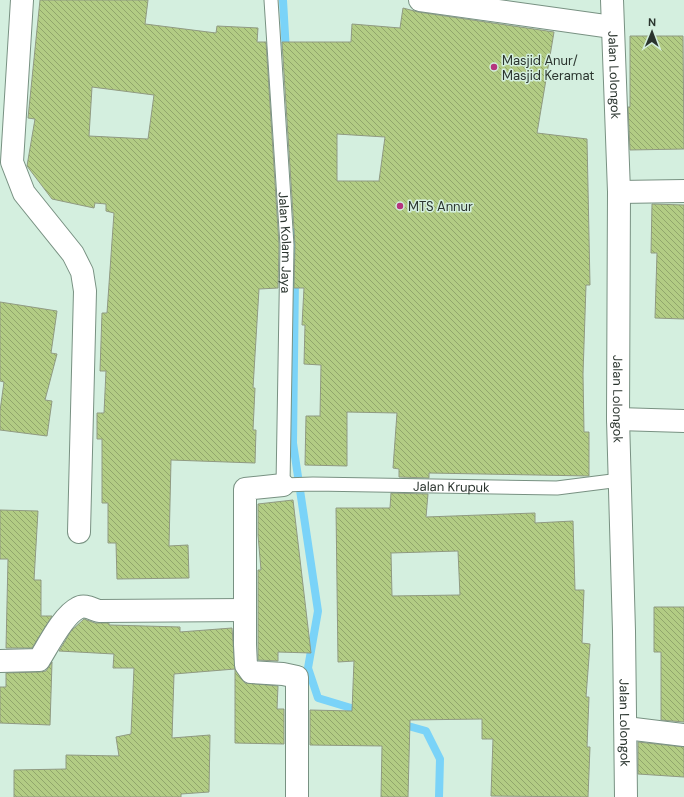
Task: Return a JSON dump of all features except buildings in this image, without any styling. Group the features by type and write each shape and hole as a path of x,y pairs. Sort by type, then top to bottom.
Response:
{"street":[{"path":"22,0 12,162 24,193 73,254 82,272 85,291 79,532"},
{"path":"420,0 612,27"},
{"name":"Jalan Lolongok","path":"612,0 619,192 618,419 626,728 626,797"},
{"path":"619,192 684,191"},
{"path":"618,419 684,421"},
{"path":"283,485 245,489 246,665 251,672 283,674 297,677 297,797"},
{"path":"0,661 39,660 65,619 77,608 83,606 99,611 245,610"},
{"path":"626,728 684,735"}],"lane":[{"name":"Jalan Kolam Jaya","path":"272,0 287,244 283,485"},
{"name":"Jalan Krupuk","path":"283,485 313,484 557,488 620,480"}],"waterway":[{"path":"283,0 286,52"},
{"path":"295,232 295,266"},
{"path":"295,278 293,443 318,611 308,668 318,698 361,711"},
{"path":"401,724 426,731 440,759 439,797"}],"place":[{"name":"Masjid Anur/ Masjid Keramat","path":"494,67"},
{"name":"MTS Annur","path":"400,206"}]}
